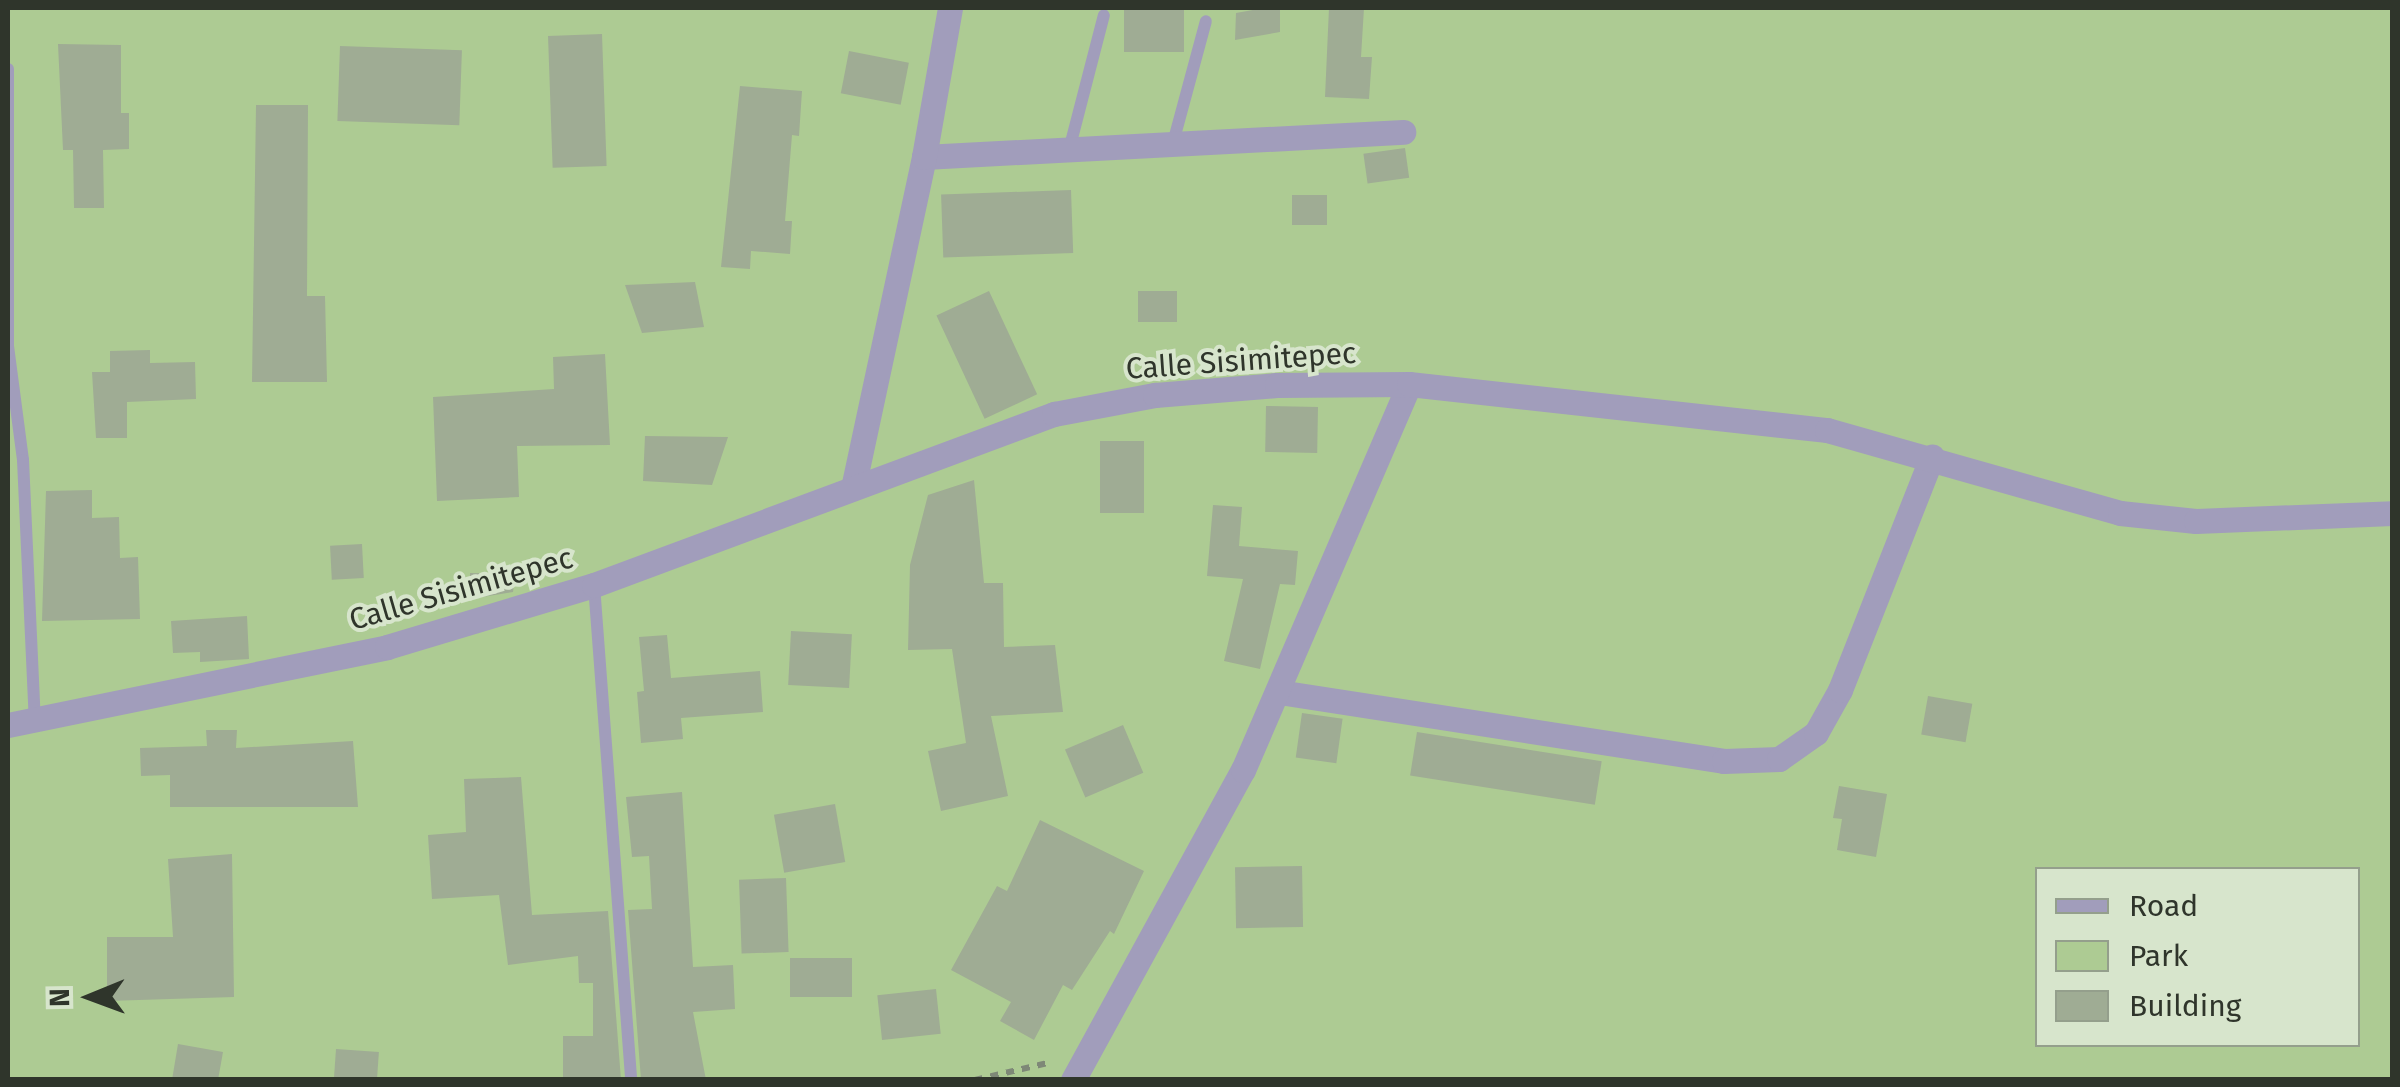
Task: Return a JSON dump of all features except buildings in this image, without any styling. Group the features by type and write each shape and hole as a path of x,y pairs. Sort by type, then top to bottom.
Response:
{"street":[{"path":"854,488 924,157 950,8"},
{"path":"924,157 1403,132"},
{"path":"1073,1080 1243,770 1409,384"},
{"name":"Calle Sisimitepec","path":"8,725 388,647 594,585 1054,414 1138,398 1277,385 1409,384 1738,417 1827,430 2120,513 2196,522 2392,513"},
{"path":"1279,692 1724,761 1779,758 1816,734 1840,690 1932,457"}],"lane":[{"path":"1068,152 1104,15"},
{"path":"1172,143 1206,21"},
{"path":"8,69 8,346 24,460 35,720"},
{"path":"594,585 631,1080"}],"path":[{"path":"975,1080 1087,1054"}],"green space":[{"path":"8,8 2392,8 2392,1079 8,1079"}]}
